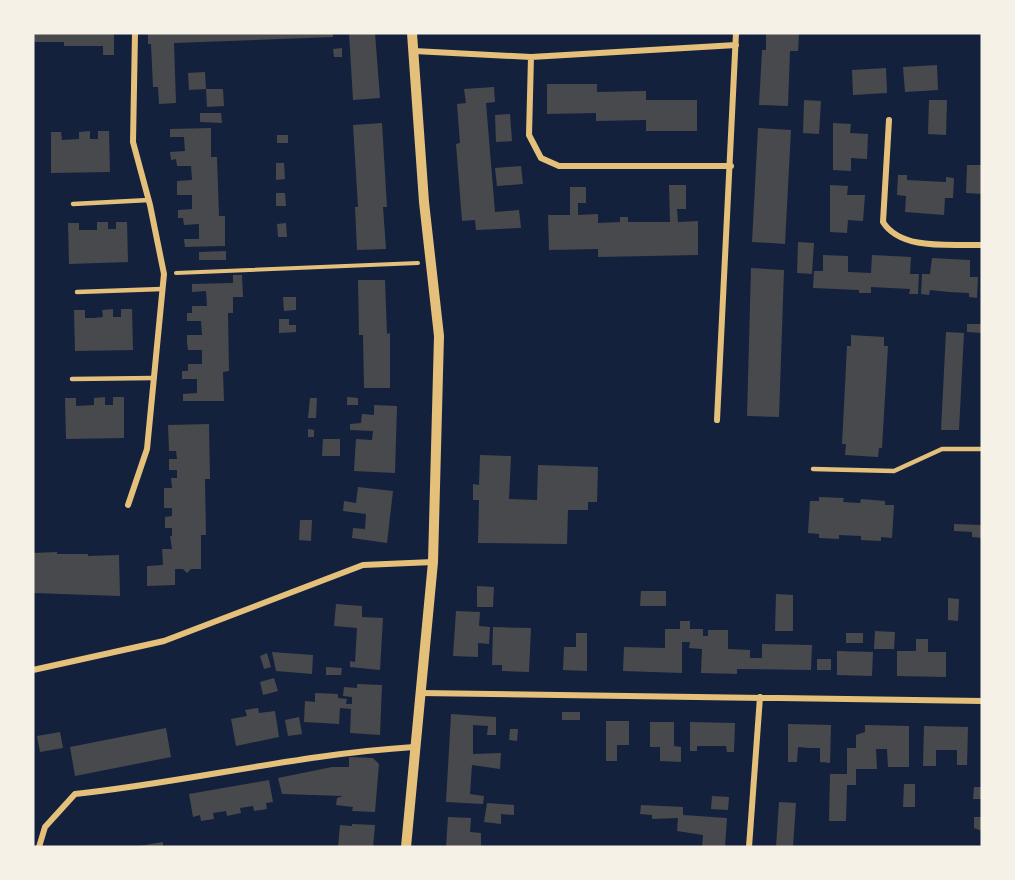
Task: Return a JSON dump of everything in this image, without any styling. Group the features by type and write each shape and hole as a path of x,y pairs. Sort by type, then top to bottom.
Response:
{"street":[{"path":"128,505 147,449 164,274 149,200 133,142 135,33"},
{"path":"406,847 433,562 439,336 412,33"},
{"path":"717,420 736,33"},
{"path":"414,51 531,57 736,45"},
{"path":"531,57 529,135 541,158 559,165 730,166"},
{"path":"889,120 883,222 890,233 907,240 982,245"},
{"path":"33,670 164,641 363,565 433,562"},
{"path":"419,693 982,701"},
{"path":"749,847 760,697"},
{"path":"39,847 45,827 75,794 179,781 370,750 414,747"}],"lane":[{"path":"73,204 149,200"},
{"path":"77,292 162,289"},
{"path":"72,379 154,378"},
{"path":"813,469 894,471 942,449 982,449"}],"path":[{"path":"164,274 431,262"}],"building":[{"path":"33,33 114,33 114,55 103,55 103,46 64,46 64,42 33,42"},
{"path":"148,33 333,33 333,37 174,43 176,103 159,104 158,87 153,87 151,44 148,44"},
{"path":"349,33 375,33 380,98 353,100"},
{"path":"766,33 799,33 798,51 790,51 788,106 759,105 762,50 766,50"},
{"path":"342,48 342,57 334,57 333,49"},
{"path":"937,65 938,90 905,92 903,67"},
{"path":"886,68 887,93 853,95 852,70"},
{"path":"205,72 206,89 189,90 188,73"},
{"path":"547,84 597,84 597,92 646,91 646,100 697,100 697,131 646,131 646,120 596,121 596,113 547,114"},
{"path":"494,87 495,102 486,103 495,212 519,210 521,228 476,230 475,220 462,221 456,144 460,143 457,104 466,103 464,89"},
{"path":"206,89 223,89 224,106 207,107"},
{"path":"804,100 821,101 819,134 803,133"},
{"path":"929,100 947,100 946,135 928,134"},
{"path":"200,113 221,113 222,123 200,122"},
{"path":"510,114 512,141 496,142 495,115"},
{"path":"382,123 387,207 383,207 386,249 357,250 355,207 358,207 353,125"},
{"path":"833,123 851,124 850,133 868,134 867,159 851,158 851,171 833,170"},
{"path":"211,128 211,157 217,157 219,216 225,216 225,246 185,247 184,239 199,239 199,224 184,225 183,218 178,218 178,210 192,209 192,195 177,195 177,181 192,180 191,166 177,166 176,159 171,160 170,152 185,151 184,137 170,137 170,129"},
{"path":"758,128 791,130 785,244 752,242"},
{"path":"90,131 90,139 98,139 98,131 109,131 110,172 51,173 51,132 61,132 62,140 79,139 79,132"},
{"path":"277,135 288,135 288,143 277,143"},
{"path":"276,163 284,163 285,179 276,180"},
{"path":"967,165 982,165 982,194 966,193"},
{"path":"521,166 523,184 497,186 495,168"},
{"path":"898,175 907,175 907,180 946,182 946,177 954,178 953,198 945,198 944,215 905,212 906,196 897,195"},
{"path":"669,185 686,185 686,209 677,209 678,222 698,221 698,255 598,257 598,249 549,250 548,215 570,215 570,187 586,187 586,203 578,203 578,215 598,214 598,223 620,222 620,217 628,217 628,222 670,222"},
{"path":"830,185 848,186 847,195 865,195 863,221 848,220 847,233 830,232"},
{"path":"276,193 285,193 286,206 276,206"},
{"path":"97,222 108,222 108,229 116,229 116,222 127,222 128,262 69,264 68,223 79,223 79,230 97,230"},
{"path":"286,223 287,237 278,237 277,224"},
{"path":"798,242 814,243 812,274 797,273"},
{"path":"226,251 226,260 199,260 199,252"},
{"path":"823,255 848,256 848,272 871,273 872,255 911,257 910,274 919,274 918,294 909,294 910,289 871,287 871,293 859,293 859,290 813,288 814,271 823,271"},
{"path":"932,258 970,260 970,277 978,277 977,298 969,297 969,293 930,290 929,295 921,294 922,274 930,274"},
{"path":"751,268 784,270 779,417 747,416"},
{"path":"233,275 242,275 243,297 233,297 233,313 228,313 229,371 223,372 224,401 183,401 183,394 197,393 197,379 182,379 182,371 188,371 188,364 202,364 202,350 188,350 187,343 187,335 202,335 201,321 187,321 187,313 192,313 192,306 207,306 206,291 192,292 192,284 233,283"},
{"path":"358,280 385,280 387,334 390,333 390,388 364,388 363,335 359,335"},
{"path":"283,297 296,297 296,310 284,311"},
{"path":"113,309 113,317 121,317 121,309 132,309 133,350 75,351 74,310 85,310 85,318 94,318 103,317 102,310"},
{"path":"279,319 289,319 289,325 296,325 296,332 279,333"},
{"path":"967,324 982,324 982,333 967,332"},
{"path":"946,332 964,333 959,430 941,430"},
{"path":"851,335 884,337 884,346 888,346 882,448 879,448 878,457 845,455 846,444 842,444 847,346 851,346"},
{"path":"105,397 105,405 113,405 113,397 124,397 124,438 66,439 65,398 76,398 76,406 94,405 94,398"},
{"path":"347,397 358,398 358,405 347,405"},
{"path":"310,398 317,398 316,418 308,418"},
{"path":"374,405 397,406 395,473 354,471 356,439 372,440 373,431 350,430 350,424 361,423 362,414 374,415"},
{"path":"209,424 210,479 205,479 206,535 201,535 201,569 191,569 187,573 183,569 175,569 175,585 147,586 147,566 163,565 162,549 172,549 170,536 172,536 172,528 165,528 165,517 172,516 172,508 164,508 164,488 172,488 171,478 177,478 177,470 169,470 169,459 177,459 176,451 169,451 168,425"},
{"path":"308,429 314,430 314,437 308,437"},
{"path":"323,439 340,439 340,456 322,456"},
{"path":"480,455 511,456 509,499 537,500 538,465 598,467 597,502 588,502 588,510 568,510 567,544 478,543 479,500 473,500 473,484 479,485"},
{"path":"358,487 393,491 387,543 352,538 353,528 365,529 366,514 343,511 344,501 356,503"},
{"path":"819,497 844,498 843,502 860,503 861,499 885,501 885,505 894,505 892,538 881,537 881,541 861,540 861,536 839,535 839,539 819,538 819,534 808,533 810,501 819,501"},
{"path":"300,520 312,520 311,541 299,540"},
{"path":"954,524 982,525 982,538 972,537 972,532 954,531"},
{"path":"57,552 57,554 88,554 88,556 119,555 120,596 33,593 33,553"},
{"path":"477,586 494,587 493,607 477,607"},
{"path":"641,591 666,591 666,606 640,606"},
{"path":"776,594 793,595 793,631 775,631"},
{"path":"948,598 959,599 958,621 948,620"},
{"path":"336,604 362,606 362,617 383,618 380,670 350,667 350,661 355,662 357,628 334,626"},
{"path":"456,611 480,612 479,626 490,627 489,644 478,643 478,657 453,656"},
{"path":"680,621 690,621 690,629 703,629 703,636 708,636 708,630 728,630 728,649 750,650 750,658 762,658 762,644 812,645 811,670 737,669 737,674 701,673 702,649 689,648 690,642 682,642 682,673 623,671 624,647 665,648 665,629 680,629"},
{"path":"493,627 531,628 529,672 502,671 502,665 492,665"},
{"path":"875,631 895,632 894,649 874,649"},
{"path":"576,633 587,633 587,671 563,670 564,647 576,647"},
{"path":"846,633 863,633 863,643 846,643"},
{"path":"916,639 928,639 928,652 946,652 946,677 897,676 897,651 916,651"},
{"path":"837,651 873,652 872,676 837,675"},
{"path":"272,652 313,655 312,674 276,671"},
{"path":"267,653 271,667 264,669 260,656"},
{"path":"817,659 831,659 831,670 817,670"},
{"path":"326,667 342,668 341,675 326,675"},
{"path":"274,678 278,691 263,695 260,682"},
{"path":"357,684 382,685 380,735 350,733 351,709 340,708 339,724 304,722 305,701 315,702 315,693 338,694 338,698 347,699 346,704 352,704 352,697 343,696 344,687 357,688"},
{"path":"258,708 259,713 275,711 279,737 236,746 231,719 247,716 245,710"},
{"path":"562,712 580,712 580,720 562,720"},
{"path":"451,714 496,717 496,735 487,735 488,726 473,725 473,754 501,753 500,769 472,765 470,794 484,796 483,804 446,802"},
{"path":"299,717 302,734 288,736 285,720"},
{"path":"606,721 629,721 629,745 617,745 617,761 606,761"},
{"path":"650,722 674,722 674,746 681,747 681,762 660,761 660,747 650,747"},
{"path":"690,722 735,723 734,752 727,752 726,746 697,746 697,751 690,751"},
{"path":"788,724 831,725 830,763 820,762 820,748 798,747 797,762 788,762"},
{"path":"865,725 909,726 909,767 888,767 887,749 876,749 877,769 856,769 856,785 847,785 846,821 829,821 830,774 847,774 847,748 856,748 856,735 865,732"},
{"path":"924,726 968,727 967,765 957,765 957,750 936,750 936,766 923,766"},
{"path":"166,728 171,757 75,776 70,747"},
{"path":"510,729 518,729 517,741 509,740"},
{"path":"60,732 63,748 40,752 37,736"},
{"path":"349,757 373,758 379,764 375,812 352,811 353,807 336,805 337,798 343,796 282,794 278,778 332,767 349,767"},
{"path":"269,780 273,802 266,803 267,809 254,811 253,806 240,808 241,813 227,816 226,811 213,813 214,819 201,821 200,815 193,817 189,794"},
{"path":"904,784 915,784 915,807 903,807"},
{"path":"974,787 982,787 982,799 973,799"},
{"path":"712,796 729,797 728,810 711,809"},
{"path":"779,802 796,803 793,847 776,847"},
{"path":"487,803 514,805 514,815 501,814 501,824 484,822"},
{"path":"641,805 683,807 683,815 727,818 725,847 702,847 703,835 677,831 678,818 652,819 652,815 640,814"},
{"path":"448,817 471,818 470,832 481,833 481,847 446,847"},
{"path":"974,817 982,817 982,831 974,828"},
{"path":"352,824 375,825 373,847 338,847 340,825 352,826"},
{"path":"163,842 163,847 139,847 139,846"}]}
